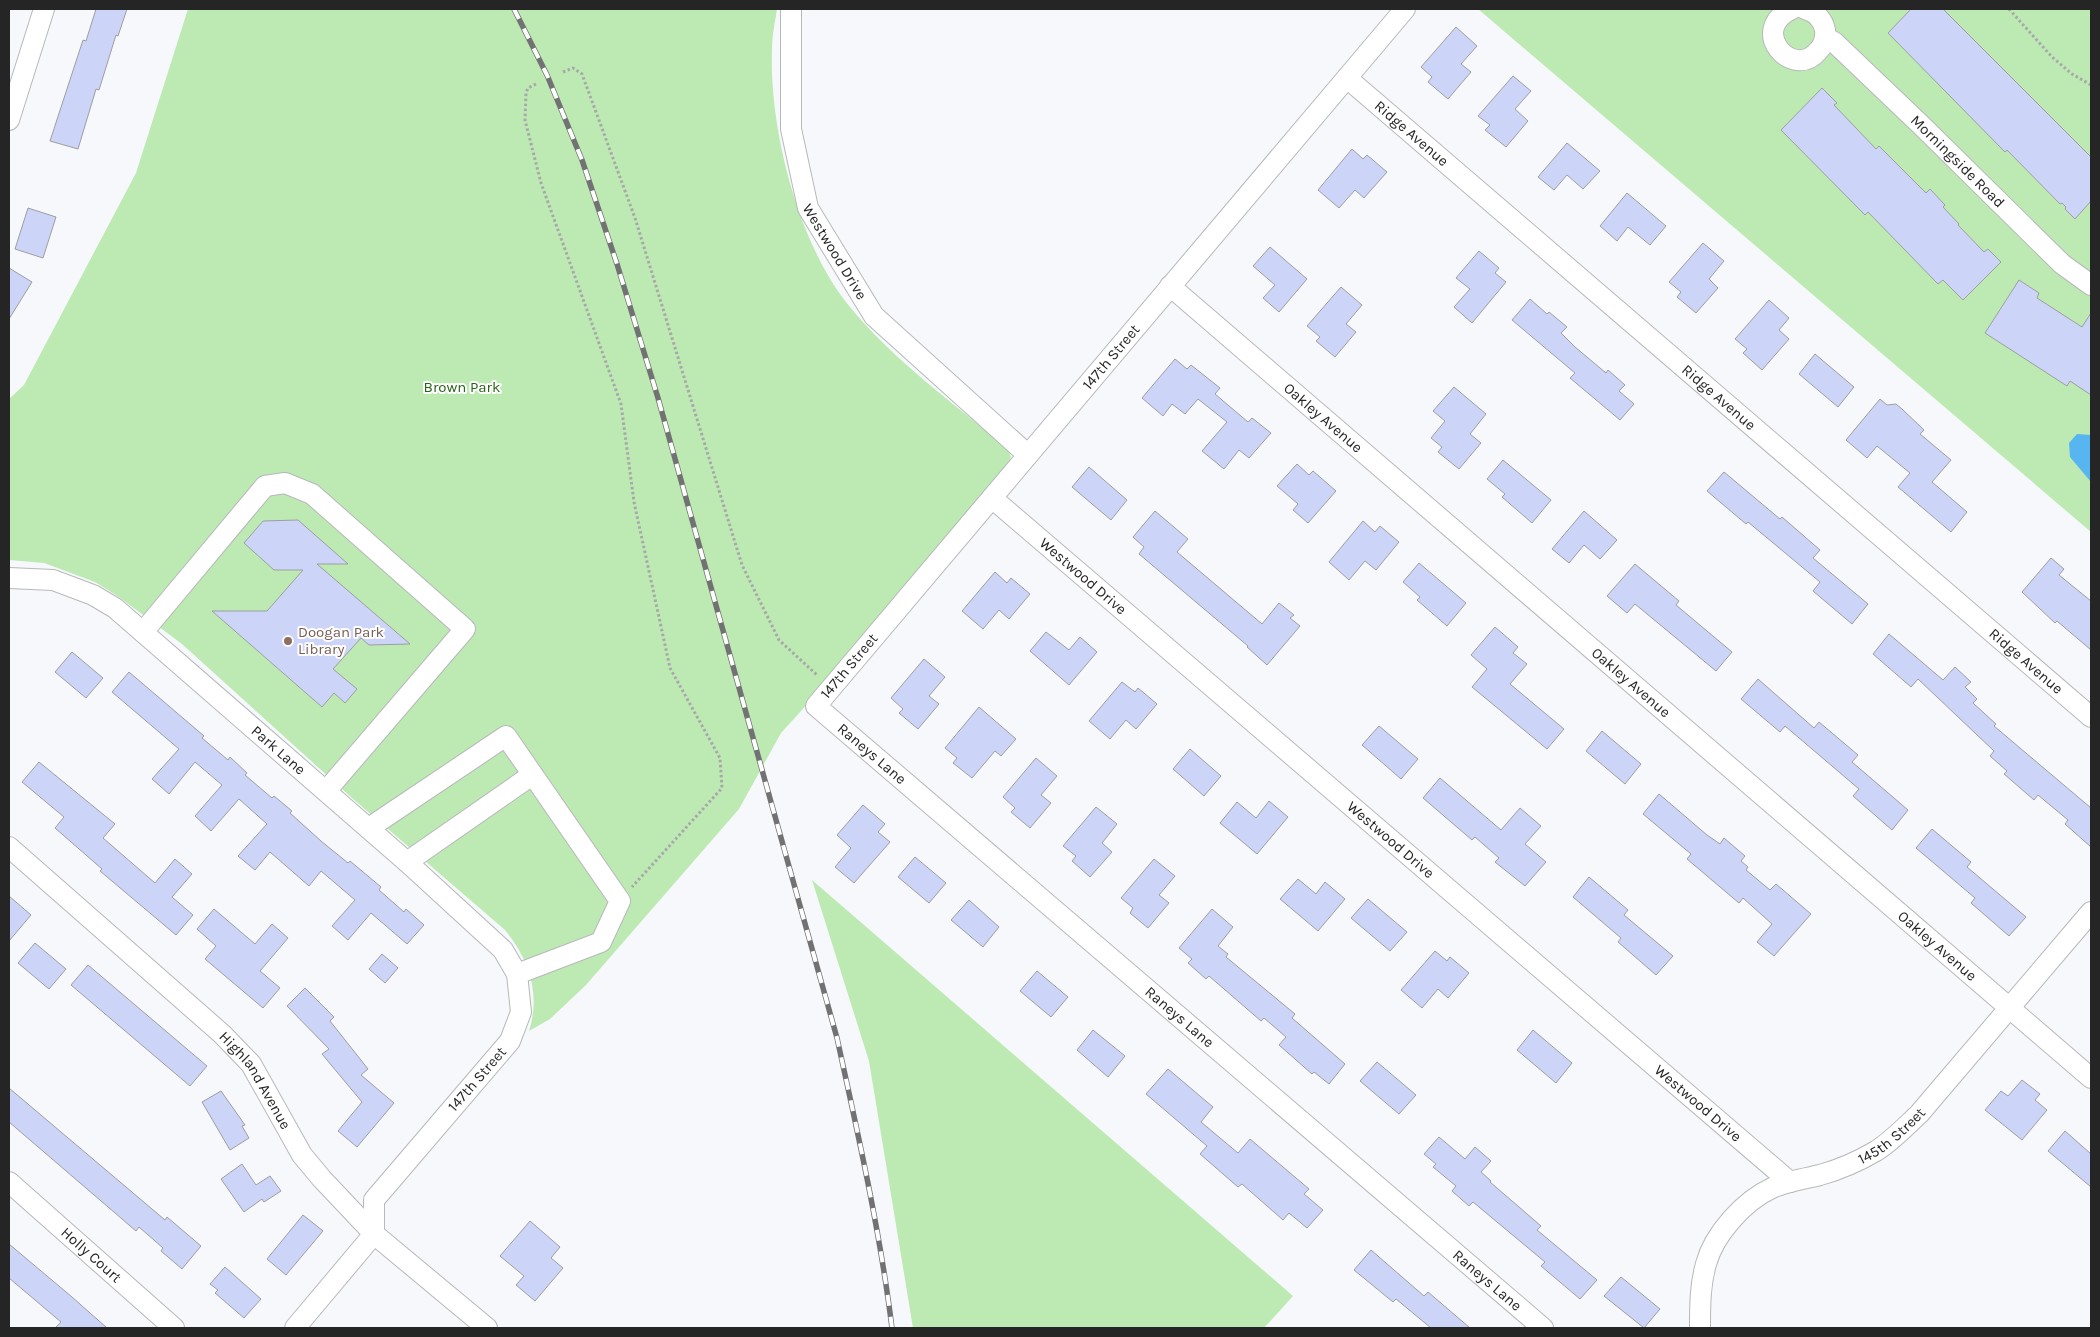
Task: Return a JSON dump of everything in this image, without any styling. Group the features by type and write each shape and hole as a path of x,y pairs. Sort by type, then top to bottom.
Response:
{"street":[{"path":"9,120 44,9"},
{"name":"Westwood Drive","path":"791,9 791,128 808,208 874,316 1028,454"},
{"name":"147th Street","path":"816,706 1406,9"},
{"path":"1792,9 1783,13 1773,31 1776,46 1786,57 1796,60 1806,59 1815,55 1822,47 1825,37 1825,27 1820,18 1812,11 1805,9"},
{"name":"Morningside Road","path":"1825,37 1834,42 1921,125 2062,264 2091,285"},
{"name":"Ridge Avenue","path":"1347,78 2091,717"},
{"name":"Oakley Avenue","path":"1170,286 2091,1078"},
{"path":"143,632 265,486 285,483 312,494 465,629 326,792"},
{"name":"Westwood Drive","path":"992,498 1790,1182"},
{"name":"Park Lane","path":"9,578 53,580 93,595 115,608 407,862 503,950 517,974"},
{"name":"Raneys Lane","path":"816,706 1543,1328"},
{"path":"369,828 506,736 620,901 602,942 517,974"},
{"path":"407,862 532,775"},
{"name":"Highland Avenue","path":"9,847 222,1034 251,1064 302,1155 374,1234 487,1328"},
{"name":"145th Street","path":"1700,1328 1700,1296 1706,1262 1731,1219 1751,1201 1771,1188 1822,1174 1846,1165 1876,1150 1900,1132 1919,1114 2091,912"},
{"name":"147th Street","path":"374,1234 374,1200 510,1041 521,1012 517,974"},
{"name":"Holly Court","path":"9,1182 174,1328"},
{"path":"294,1328 374,1234"}],"path":[{"path":"2009,9 2052,57 2072,74 2091,85"},
{"path":"563,72 573,68 582,74 635,218 742,565 779,640 831,688"},
{"path":"536,84 528,88 526,93 525,120 541,183 621,404 634,502 670,668 720,758 722,788 620,901"}],"green space":[{"name":"Brown Park","path":"188,9 777,9 772,50 772,82 776,115 791,186 802,220 816,252 832,282 850,307 886,346 926,382 1008,449 1011,457 1007,468 781,733 739,809 586,985 550,1019 529,1031 534,1004 533,990 521,953 505,930 352,798 182,644 119,597 95,582 44,563 9,560 9,399 24,385 136,173"},
{"path":"1478,9 2091,9 2091,532"},
{"path":"812,880 1293,1296 1264,1328 913,1328 869,1061"}],"water":[{"path":"2077,434 2091,435 2091,482 2070,457 2069,443"}],"building":[{"path":"96,9 127,9 118,36 116,35 99,90 96,89 78,149 50,141 83,40 86,41"},
{"path":"1911,9 1943,9 2091,157 2091,201 2075,219 2062,203 2060,204 2007,150 2005,152 1888,33"},
{"path":"1456,27 1477,46 1461,64 1471,72 1448,99 1428,82 1432,77 1421,67"},
{"path":"1513,76 1531,91 1515,109 1528,121 1506,147 1485,130 1490,125 1478,116"},
{"path":"1822,88 1837,103 1834,105 1876,149 1879,146 1926,193 1930,189 1945,205 1943,207 1958,225 1984,252 1988,249 2001,262 1963,300 1943,280 1938,284 1868,212 1865,215 1781,130"},
{"path":"1567,143 1600,171 1583,189 1567,175 1554,190 1538,177"},
{"path":"1352,149 1363,159 1367,155 1387,172 1364,198 1355,190 1339,208 1318,190"},
{"path":"1627,193 1666,226 1650,245 1628,227 1617,241 1600,226"},
{"path":"28,208 56,217 43,258 15,249"},
{"path":"1703,243 1724,261 1709,279 1718,288 1696,313 1677,297 1681,292 1669,282"},
{"path":"1270,247 1307,279 1279,312 1263,298 1275,285 1253,266"},
{"path":"1479,251 1499,268 1495,273 1506,282 1472,323 1454,307 1470,289 1456,278"},
{"path":"9,268 32,282 9,319"},
{"path":"2019,280 2039,293 2037,298 2082,327 2091,313 2091,395 2070,381 2067,386 1985,333"},
{"path":"1341,287 1362,305 1346,324 1356,332 1335,357 1316,341 1320,337 1307,326"},
{"path":"1530,299 1547,314 1549,312 1567,327 1561,333 1575,347 1606,373 1608,370 1625,385 1619,391 1634,404 1620,420 1570,378 1575,373 1512,320"},
{"path":"1769,300 1789,318 1779,330 1789,339 1762,370 1743,353 1747,349 1735,339"},
{"path":"1815,354 1854,387 1838,407 1799,374"},
{"path":"1175,359 1187,369 1191,365 1220,388 1215,394 1248,422 1252,418 1271,433 1249,458 1239,450 1224,469 1202,451 1227,422 1198,399 1185,414 1172,404 1163,416 1142,398"},
{"path":"1454,387 1486,414 1470,434 1481,443 1459,469 1438,452 1442,447 1431,438 1445,421 1433,411"},
{"path":"1880,399 1887,405 1896,404 1902,409 1924,430 1920,434 1951,460 1932,482 1967,512 1951,532 1898,487 1910,473 1877,446 1867,458 1846,440"},
{"path":"1503,460 1551,500 1532,523 1502,497 1505,494 1487,479"},
{"path":"1297,464 1309,475 1313,471 1336,491 1308,523 1293,510 1298,504 1277,486"},
{"path":"1089,467 1127,500 1111,520 1072,487"},
{"path":"1724,472 1780,519 1782,517 1820,550 1813,558 1868,604 1852,624 1813,591 1820,582 1748,522 1746,524 1707,491"},
{"path":"1155,511 1188,539 1177,552 1262,624 1279,603 1294,615 1290,618 1300,626 1267,665 1248,646 1139,554 1144,547 1133,537"},
{"path":"1584,511 1617,540 1600,559 1584,545 1569,563 1552,549"},
{"path":"298,520 348,564 317,564 410,644 369,645 361,638 333,669 357,689 345,703 334,693 322,707 212,611 267,611 303,570 274,570 244,543 263,521"},
{"path":"1363,521 1375,532 1380,526 1399,542 1376,570 1365,561 1349,580 1329,562"},
{"path":"2051,558 2064,569 2059,575 2091,601 2091,650 2057,621 2055,623 2022,592"},
{"path":"1419,563 1466,603 1447,626 1417,600 1420,597 1403,582"},
{"path":"1635,564 1679,601 1676,605 1732,652 1716,671 1635,604 1627,613 1607,596"},
{"path":"995,572 1007,583 1011,578 1030,594 1009,619 999,610 983,629 962,611"},
{"path":"1495,627 1518,647 1513,653 1527,664 1510,684 1564,729 1547,749 1472,687 1487,669 1471,655"},
{"path":"1046,632 1069,650 1080,637 1097,652 1069,685 1030,651"},
{"path":"1889,634 1943,680 1955,667 1971,682 1965,687 1977,699 1973,703 1996,724 1994,726 2091,808 2091,847 2065,824 2068,820 2038,795 2034,800 2004,774 2007,771 1990,756 1994,751 1918,679 1911,687 1873,654"},
{"path":"72,652 103,678 86,698 55,672"},
{"path":"924,659 945,677 929,696 939,704 918,729 899,713 903,709 891,698"},
{"path":"129,672 204,736 202,738 228,760 230,757 247,773 245,775 272,798 274,796 292,811 290,813 321,841 348,863 350,861 381,887 379,890 404,912 406,909 424,925 407,944 371,913 348,940 332,926 355,900 321,871 309,886 270,852 255,870 238,856 267,824 239,799 211,831 195,816 222,785 195,762 169,794 152,779 179,749 112,692"},
{"path":"1758,679 1814,728 1819,722 1858,755 1852,762 1908,810 1892,830 1853,796 1859,789 1785,726 1780,732 1741,699"},
{"path":"1122,682 1135,692 1138,688 1157,704 1136,729 1126,720 1110,739 1089,721"},
{"path":"979,707 1016,739 1001,756 995,751 972,778 953,763 957,758 945,748"},
{"path":"1379,726 1418,759 1401,779 1362,745"},
{"path":"1602,731 1641,764 1625,784 1586,751"},
{"path":"1190,749 1221,776 1204,796 1173,769"},
{"path":"1036,758 1057,776 1041,795 1051,803 1030,828 1011,812 1015,808 1003,797"},
{"path":"39,762 115,824 103,838 155,883 175,859 192,874 172,897 193,915 176,935 100,871 102,869 55,828 64,817 22,782"},
{"path":"1440,778 1501,830 1520,808 1541,826 1525,844 1546,862 1525,886 1495,862 1499,858 1475,837 1472,840 1423,798"},
{"path":"1659,794 1707,835 1720,844 1724,838 1745,856 1741,861 1748,867 1746,870 1770,890 1776,884 1811,914 1774,956 1757,942 1772,924 1743,898 1739,903 1687,859 1691,854 1643,814"},
{"path":"1269,801 1288,817 1257,854 1220,823 1237,802 1256,818"},
{"path":"863,805 885,824 878,832 890,842 854,883 835,867 851,848 837,835"},
{"path":"1096,807 1117,824 1102,843 1112,852 1090,877 1072,861 1076,856 1063,846"},
{"path":"1932,829 1971,862 1967,867 2026,917 2009,936 1971,903 1975,898 1916,848"},
{"path":"915,857 946,883 929,903 898,877"},
{"path":"1154,859 1175,876 1159,895 1169,903 1148,928 1130,913 1133,908 1121,898"},
{"path":"1589,877 1628,910 1624,915 1673,956 1656,975 1618,942 1621,938 1573,897"},
{"path":"1298,879 1316,894 1325,882 1345,899 1318,931 1280,899"},
{"path":"9,896 31,915 9,941"},
{"path":"1368,899 1407,932 1390,951 1351,918"},
{"path":"969,900 999,927 983,947 951,920"},
{"path":"214,909 255,944 272,924 288,938 260,971 280,988 263,1008 205,959 216,946 197,929"},
{"path":"1212,909 1233,927 1218,946 1228,954 1226,957 1295,1014 1292,1018 1345,1064 1329,1084 1314,1072 1312,1074 1279,1045 1286,1037 1264,1018 1261,1021 1209,976 1206,979 1188,963 1192,959 1179,948"},
{"path":"35,943 66,969 49,989 18,963"},
{"path":"1435,951 1447,961 1450,957 1469,973 1448,998 1438,989 1422,1008 1401,990"},
{"path":"382,954 398,968 385,983 369,969"},
{"path":"88,965 207,1066 190,1086 71,985"},
{"path":"1037,971 1068,997 1051,1017 1020,991"},
{"path":"305,988 334,1017 330,1021 368,1069 361,1075 394,1103 357,1147 338,1131 362,1102 322,1054 329,1049 287,1006"},
{"path":"1093,1030 1125,1056 1108,1077 1077,1050"},
{"path":"1533,1030 1572,1063 1556,1083 1517,1050"},
{"path":"1377,1062 1416,1095 1399,1114 1360,1081"},
{"path":"1168,1069 1213,1107 1201,1122 1238,1153 1250,1139 1309,1189 1304,1194 1323,1210 1307,1228 1289,1213 1283,1220 1242,1184 1238,1187 1200,1154 1207,1146 1146,1094"},
{"path":"2022,1080 2040,1094 2035,1100 2047,1110 2022,1140 1985,1110 2001,1091 2008,1096"},
{"path":"9,1088 165,1220 167,1217 201,1246 182,1269 161,1251 163,1248 139,1227 136,1231 9,1122"},
{"path":"221,1091 245,1125 242,1126 249,1138 230,1150 202,1102"},
{"path":"2065,1131 2091,1154 2091,1187 2048,1151"},
{"path":"1439,1137 1465,1159 1475,1147 1491,1161 1481,1172 1541,1226 1537,1230 1597,1280 1580,1299 1541,1266 1545,1262 1473,1202 1469,1206 1452,1191 1456,1186 1433,1167 1436,1164 1424,1154"},
{"path":"242,1164 256,1185 270,1176 281,1191 264,1202 262,1199 244,1212 221,1179"},
{"path":"303,1215 323,1231 286,1275 267,1259"},
{"path":"530,1221 560,1247 551,1258 563,1268 535,1301 516,1285 524,1276 500,1256"},
{"path":"9,1244 107,1328 55,1328 61,1322 9,1278"},
{"path":"1371,1250 1424,1296 1428,1292 1470,1328 1431,1328 1396,1299 1393,1302 1354,1270"},
{"path":"225,1267 261,1299 244,1318 215,1293 218,1290 210,1284"},
{"path":"1621,1277 1660,1309 1644,1328 1604,1296"}],"railway":[{"path":"514,9 547,75 582,160 617,264 658,398 837,1038 875,1219 892,1328"}],"place":[{"name":"Doogan Park Library","path":"288,641"}]}
